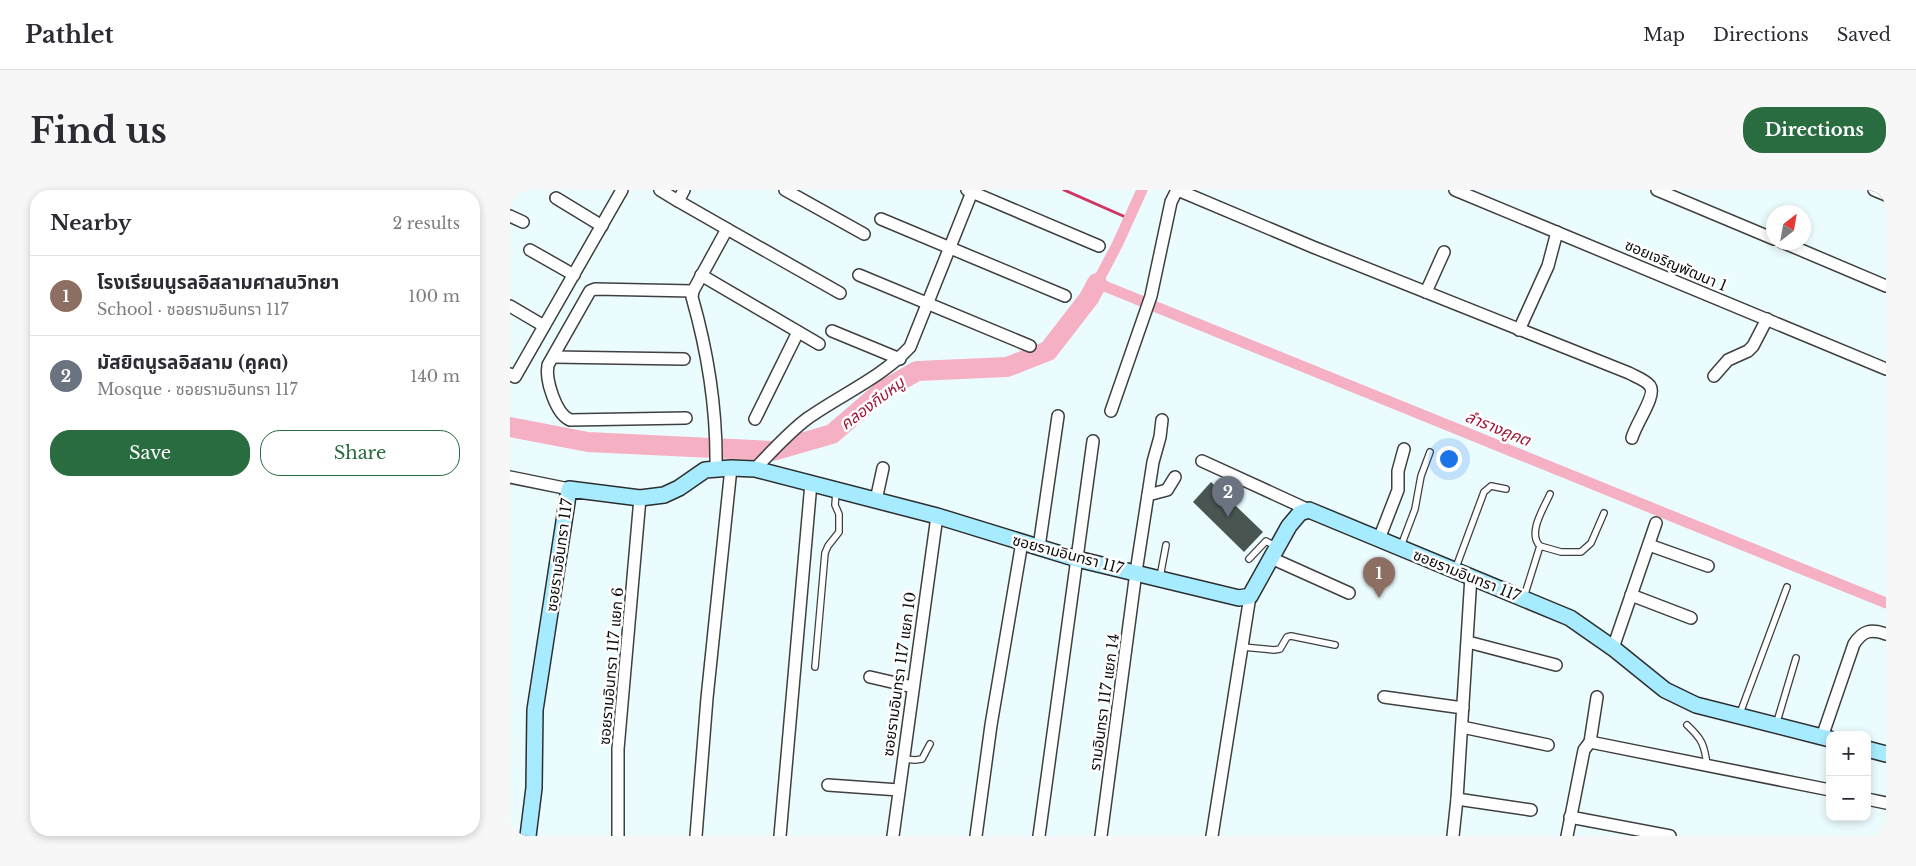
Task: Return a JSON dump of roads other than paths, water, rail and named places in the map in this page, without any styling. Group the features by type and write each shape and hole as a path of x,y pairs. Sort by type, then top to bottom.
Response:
{"street":[{"path":"510,374 515,377 622,190"},
{"path":"660,190 840,293"},
{"path":"678,201 684,190"},
{"path":"785,190 864,234"},
{"name":"ซอยเจริญพัฒนา 1","path":"1455,190 1886,369"},
{"path":"1657,190 1766,236"},
{"path":"1874,190 1886,195"},
{"path":"759,464 807,419 879,374 900,359 910,348 950,248 970,191 1098,246"},
{"path":"1111,411 1151,296 1171,202 1176,192 1180,192 1518,330 1629,373 1650,386 1653,392 1634,429 1632,438"},
{"path":"556,198 602,226"},
{"path":"510,216 523,222"},
{"path":"881,219 1065,296"},
{"path":"696,836 721,463 703,333 692,297 701,275 727,229"},
{"path":"1518,330 1548,266 1557,232"},
{"path":"530,250 574,275"},
{"path":"1801,250 1886,286"},
{"path":"1426,292 1444,252"},
{"path":"701,275 819,344"},
{"path":"859,276 1030,346"},
{"path":"686,418 570,420 565,418 557,406 546,375 548,365 590,292 595,289 693,291"},
{"path":"510,306 544,326"},
{"path":"1714,376 1728,360 1748,351 1753,346 1767,319"},
{"path":"832,331 900,359"},
{"path":"755,419 798,332"},
{"path":"553,357 684,359"},
{"path":"1039,547 1058,416"},
{"name":"รามอินทรา 117 แยก 14","path":"1101,836 1136,572 1162,420"},
{"path":"1040,836 1093,441"},
{"path":"1379,539 1398,490 1398,471 1404,449"},
{"path":"1202,461 1309,510"},
{"name":"ซอยรามอินทรา 117","path":"528,836 534,788 536,710 569,489 640,498 664,495 705,470 721,463 759,464 811,483 937,516 1077,558 1239,598 1250,596"},
{"path":"876,500 883,468"},
{"path":"510,477 569,489"},
{"path":"1148,495 1167,490 1175,477"},
{"path":"780,836 811,483"},
{"name":"ซอยรามอินทรา 117 แยก 6","path":"618,836 618,749 640,498"},
{"path":"1212,836 1250,596 1294,518 1300,513 1309,510"},
{"name":"ซอยรามอินทรา 117","path":"1309,510 1570,618 1613,648 1665,690 1682,699 1696,705 1826,738"},
{"name":"ซอยรามอินทรา 117 แยก 10","path":"893,836 937,516"},
{"path":"1613,648 1656,523"},
{"path":"976,836 991,725 1022,542"},
{"path":"1649,545 1708,566"},
{"path":"1274,553 1349,593"},
{"path":"1453,836 1464,708 1471,576"},
{"path":"1631,595 1691,618"},
{"path":"1828,731 1854,644 1860,634 1869,631 1886,634"},
{"path":"1468,642 1556,665"},
{"path":"870,677 913,687"},
{"path":"1384,697 1464,708"},
{"path":"1567,836 1584,750 1590,742 1597,697"},
{"path":"1462,727 1548,745"},
{"path":"1590,742 1826,789"},
{"path":"1871,750 1886,754"},
{"path":"828,785 899,790"},
{"path":"1457,799 1531,810"},
{"path":"1871,800 1886,803"},
{"path":"1570,816 1670,836"}],"lane":[{"path":"1401,548 1416,509 1421,476 1430,452"},
{"path":"1455,570 1484,492 1491,486 1506,489"},
{"path":"815,667 825,553 839,532 839,514 835,504 836,490"},
{"path":"1550,494 1534,533 1536,543 1540,546 1561,552 1581,552 1591,543 1604,513"},
{"path":"1249,560 1266,541 1274,553"},
{"path":"1160,578 1166,545"},
{"path":"1524,598 1540,546"},
{"path":"1739,716 1787,587"},
{"path":"1243,647 1280,649 1287,637 1291,636 1335,645"},
{"path":"1776,725 1796,658"},
{"path":"1687,725 1699,736 1704,745 1707,764"},
{"path":"903,760 922,759 930,744"}],"waterway":[{"path":"1064,190 1130,219"},
{"name":"ลำรางคูคต","path":"1142,190 1097,283 1886,603"},
{"name":"คลองกีบหมู","path":"510,427 588,442 773,451 832,434 882,391 917,371 1007,367 1048,351 1089,298 1097,283"}],"place":[{"name":"มัสยิตนูรลอิสลาม (คูคต)","path":"1228,517"},
{"name":"โรงเรียนนูรลอิสลามศาสนวิทยา","path":"1379,598"}]}
